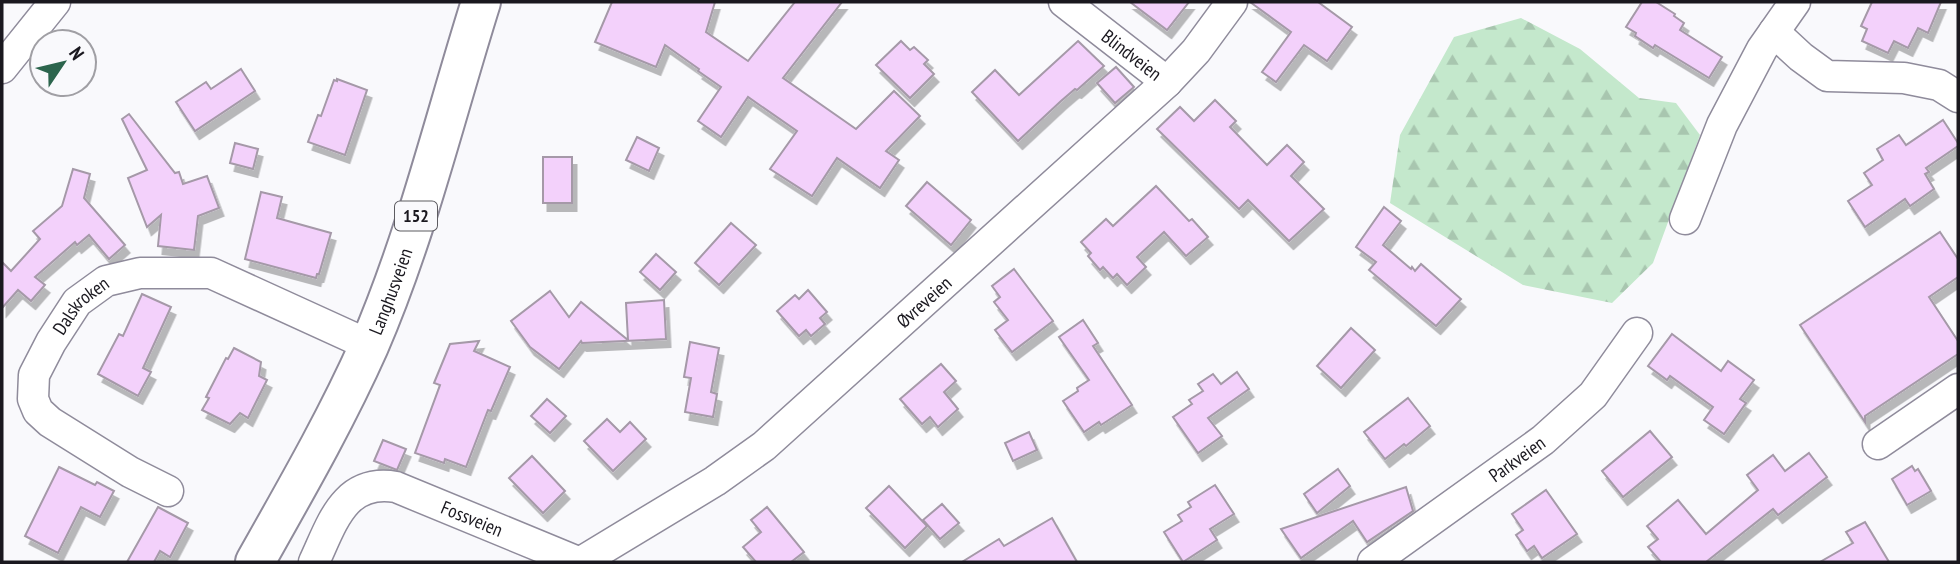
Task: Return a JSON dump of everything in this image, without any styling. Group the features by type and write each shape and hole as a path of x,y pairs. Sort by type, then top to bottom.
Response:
{"main road":[{"name":"Langhusveien","path":"255,562 305,473 369,345 413,227 481,2"}],"street":[{"path":"2,68 55,2"},
{"name":"Blindveien","path":"1063,2 1167,82"},
{"name":"Øvreveien","path":"579,562 715,481 764,446 1167,82 1196,51 1232,2"},
{"path":"1685,219 1722,125 1762,49 1795,2"},
{"path":"1774,32 1827,76 1904,78 1939,85 1958,97"},
{"name":"Dalskroken","path":"168,491 130,472 50,422 38,411 33,399 34,374 51,342 77,302 96,288 106,281 140,273 211,273 369,345"},
{"name":"Parkveien","path":"1373,562 1543,440 1592,395 1637,333"},
{"path":"1878,444 1958,389"},
{"name":"Fossveien","path":"314,562 346,501 365,489 379,485 396,487 579,562"}],"green space":[{"path":"1521,18 1580,49 1639,98 1676,103 1700,135 1653,263 1612,303 1523,285 1390,203 1400,135 1454,37"}],"building":[{"path":"612,2 715,2 706,32 748,61 795,2 842,2 783,78 856,129 894,91 920,116 886,151 899,160 880,188 837,158 812,196 770,169 797,131 748,97 721,137 698,121 721,87 698,71 699,69 665,45 656,67 595,42"},
{"path":"1130,2 1189,2 1167,30"},
{"path":"1250,2 1318,2 1352,27 1327,61 1304,45 1276,82 1262,72 1291,32"},
{"path":"1642,2 1656,2 1675,14 1674,16 1684,23 1680,30 1722,57 1709,78 1655,45 1653,48 1626,27"},
{"path":"1872,2 1941,2 1928,33 1918,28 1908,48 1894,41 1888,53 1862,41 1867,29 1861,26"},
{"path":"901,41 910,50 914,47 928,60 924,64 934,74 910,98 876,65"},
{"path":"1078,41 1104,66 1018,141 972,92 995,70 1019,95"},
{"path":"1116,67 1134,87 1115,103 1097,83"},
{"path":"241,69 255,91 195,131 176,102 206,82 211,89"},
{"path":"334,80 367,90 345,155 308,142"},
{"path":"1215,100 1236,121 1230,127 1267,165 1287,145 1304,162 1291,176 1324,209 1289,241 1248,200 1239,209 1157,129 1180,107 1194,121"},
{"path":"129,114 175,173 179,172 183,184 207,176 219,208 198,216 194,250 158,246 161,215 147,227 128,178 147,170 122,119"},
{"path":"1943,120 1958,146 1926,168 1929,172 1925,174 1934,189 1910,206 1905,199 1865,227 1848,201 1872,185 1864,173 1883,160 1877,149 1899,135 1906,145"},
{"path":"637,137 659,148 649,171 626,160"},
{"path":"235,143 258,149 253,169 230,163"},
{"path":"543,157 572,157 572,203 543,203"},
{"path":"73,169 90,174 84,198 125,245 109,259 89,235 77,245 75,242 35,277 45,285 31,301 18,290 2,308 2,262 11,271 40,239 33,231 62,206"},
{"path":"927,182 971,220 951,245 906,206"},
{"path":"1156,186 1208,237 1186,256 1164,232 1137,257 1146,267 1127,285 1117,274 1113,278 1103,267 1100,270 1081,242 1106,219 1113,226"},
{"path":"261,192 282,197 277,218 331,233 316,278 245,259"},
{"path":"1384,207 1401,221 1383,245 1415,271 1421,264 1461,299 1436,326 1369,270 1376,262 1356,247"},
{"path":"731,223 756,245 719,285 695,263"},
{"path":"1940,232 1958,259 1958,277 1929,297 1958,341 1958,354 1865,416 1865,422 1800,325"},
{"path":"656,254 676,272 660,290 640,272"},
{"path":"1014,269 1053,321 1012,352 995,330 1008,320 994,302 1000,297 992,286"},
{"path":"808,290 827,312 820,318 825,324 811,336 806,330 799,336 777,311 795,295 799,299"},
{"path":"550,291 569,317 581,302 628,340 626,303 664,300 666,339 582,343 581,341 559,369 530,347 511,321"},
{"path":"142,294 171,307 143,368 151,372 138,396 98,374 119,334 123,336"},
{"path":"1083,320 1098,343 1093,346 1132,405 1101,425 1099,422 1084,432 1063,401 1089,380 1059,337"},
{"path":"1351,328 1375,350 1341,388 1317,366"},
{"path":"1672,334 1721,371 1728,361 1754,380 1740,399 1746,403 1724,434 1704,420 1713,407 1670,376 1667,380 1648,366"},
{"path":"479,341 474,351 510,367 491,411 488,410 466,467 445,459 444,463 415,453 440,385 434,383 450,344"},
{"path":"690,342 719,348 711,392 717,394 713,417 685,412 691,378 684,377"},
{"path":"234,348 261,362 259,376 267,380 248,418 240,413 230,424 202,410 226,358 228,359"},
{"path":"941,364 956,381 944,392 958,409 938,427 930,417 922,424 900,399"},
{"path":"1237,372 1249,389 1208,418 1222,436 1198,453 1173,417 1192,404 1189,400 1203,391 1198,384 1213,374 1221,384"},
{"path":"1408,398 1430,426 1385,459 1364,432"},
{"path":"547,399 566,416 550,433 531,416"},
{"path":"607,419 620,432 630,422 646,439 613,471 584,441"},
{"path":"1650,431 1672,457 1623,497 1602,471"},
{"path":"1029,432 1037,450 1013,461 1005,443"},
{"path":"383,440 406,449 397,470 374,461"},
{"path":"1809,453 1827,477 1778,515 1773,509 1706,562 1661,562 1648,547 1658,539 1647,526 1678,500 1706,534 1758,490 1747,475 1773,455 1785,471"},
{"path":"532,456 565,491 543,513 509,478"},
{"path":"1912,466 1915,471 1918,469 1931,491 1907,505 1892,479"},
{"path":"59,467 114,491 100,517 81,507 58,553 25,536"},
{"path":"1338,469 1350,486 1317,513 1304,494"},
{"path":"1215,485 1234,514 1210,529 1217,540 1183,562 1164,532 1182,521 1178,515 1191,507 1188,502"},
{"path":"889,486 927,526 905,548 866,508"},
{"path":"1406,487 1413,511 1367,542 1353,521 1301,558 1281,529"},
{"path":"1546,490 1577,534 1542,558 1534,546 1527,551 1516,535 1523,530 1512,514"},
{"path":"942,504 959,523 940,539 923,520"},
{"path":"158,507 188,523 170,557 160,551 154,562 127,562"},
{"path":"767,507 804,552 791,562 756,562 743,547 761,532 751,520"},
{"path":"1052,518 1077,562 962,562 999,539 1004,546"},
{"path":"1865,522 1889,562 1820,562 1853,543 1846,532"}]}
